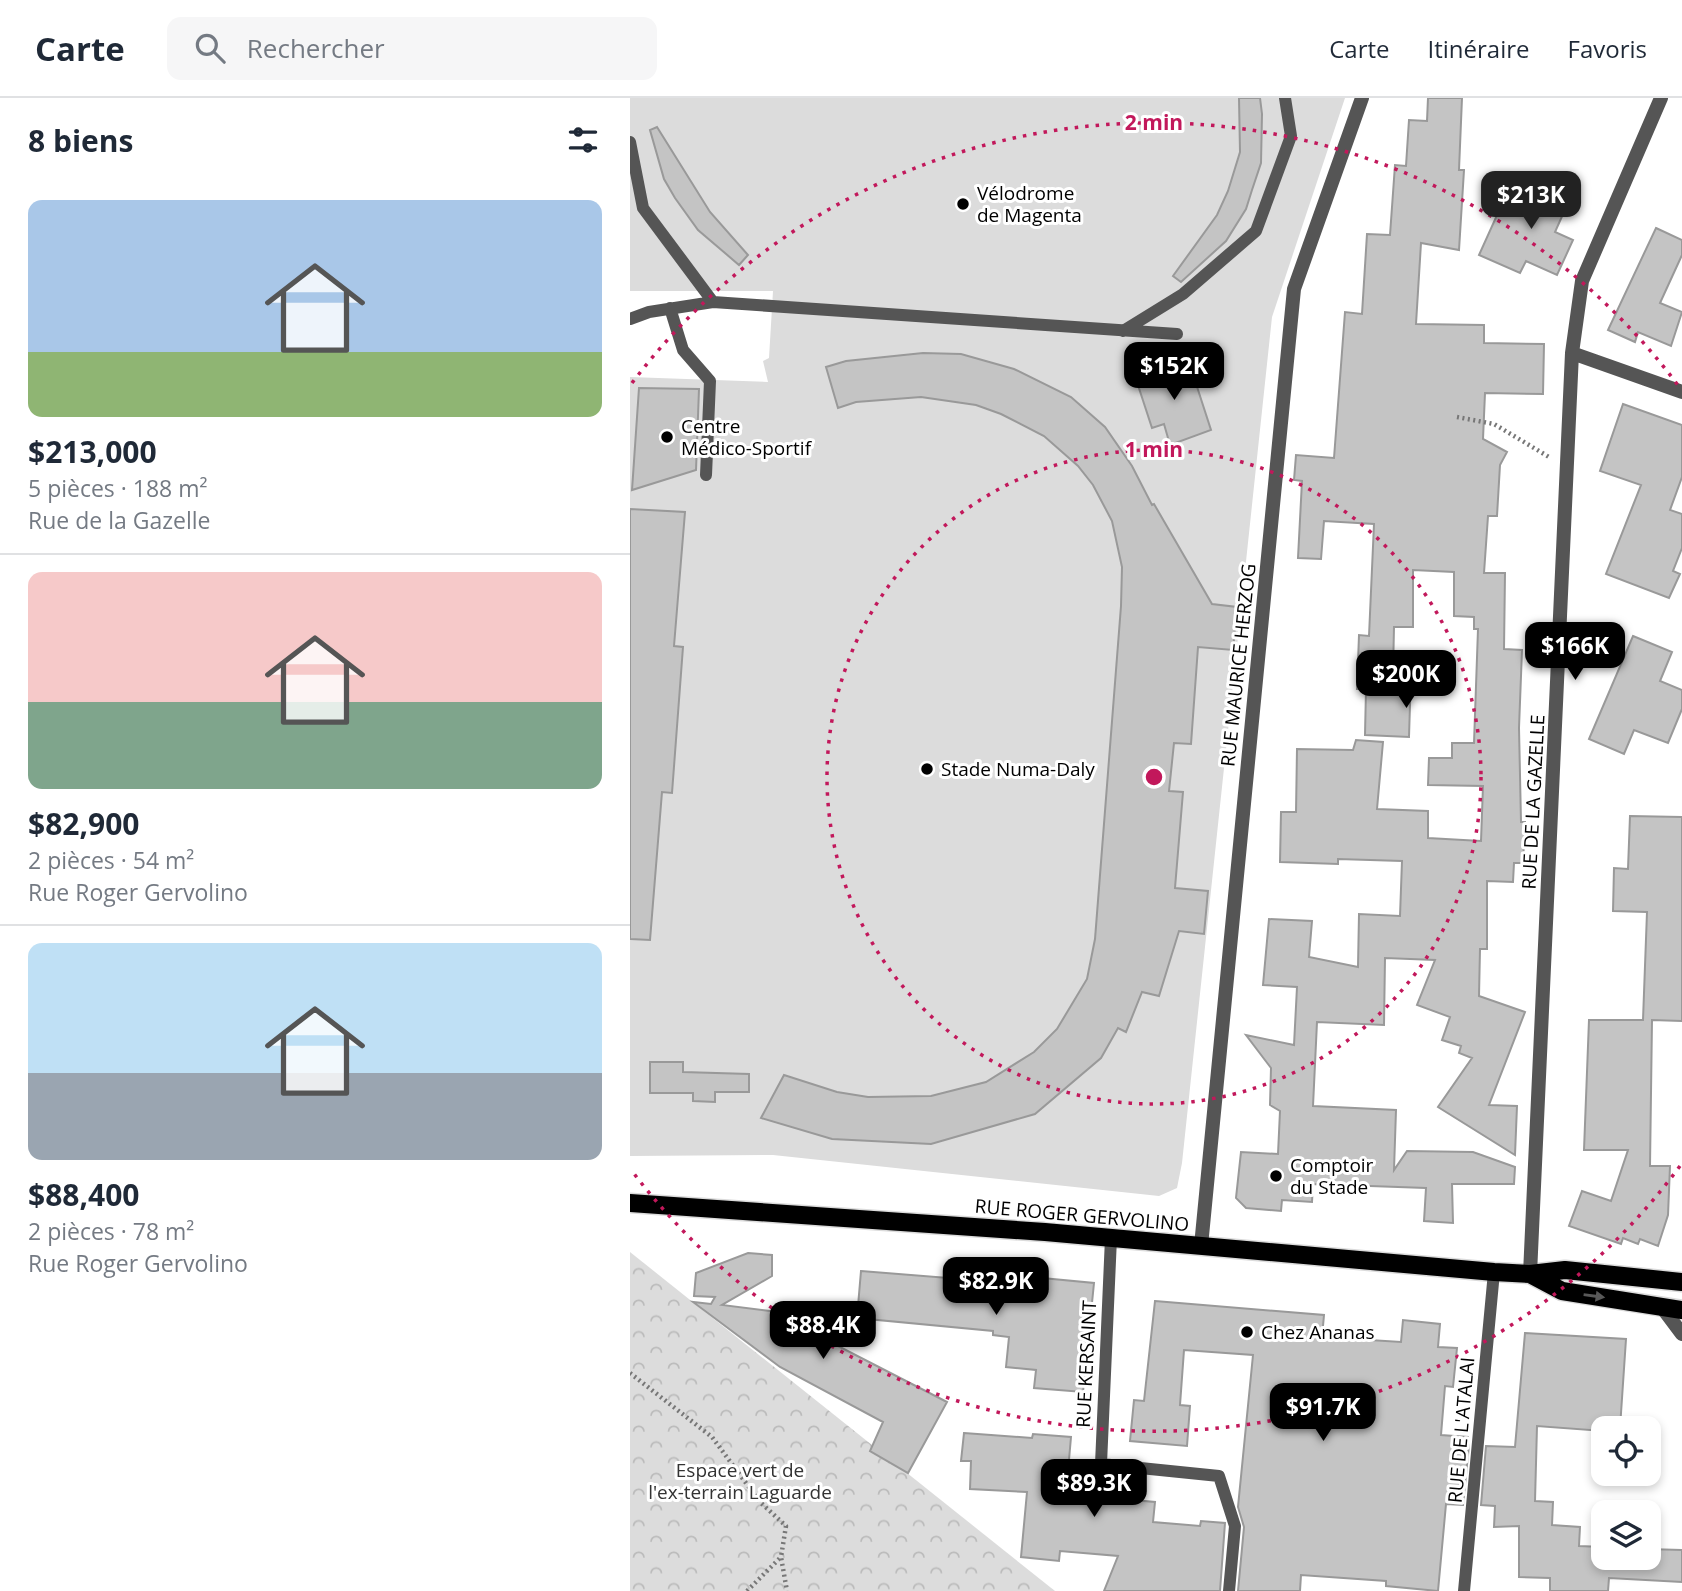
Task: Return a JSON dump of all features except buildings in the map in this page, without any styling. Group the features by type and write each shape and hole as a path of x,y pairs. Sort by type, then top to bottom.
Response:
{"main road":[{"name":"RUE ROGER GERVOLINO","path":"630,1203 1111,1238 1494,1272 1530,1274 1565,1270 1682,1282"},
{"name":"RUE ROGER GERVOLINO","path":"1530,1274 1562,1292 1682,1310"}],"street":[{"name":"RUE MAURICE HERZOG","path":"1201,1246 1294,289 1362,98"},
{"name":"RUE DE LA GAZELLE","path":"1530,1274 1572,353 1582,281 1661,98"},
{"path":"1572,353 1682,392"},
{"path":"1661,1306 1682,1334"}],"lane":[{"path":"1123,331 1183,294 1256,230 1291,136 1285,98"},
{"path":"630,142 643,208 713,302"},
{"path":"630,319 670,308 713,302 1177,334"},
{"path":"670,308 683,349 710,381 706,475"},
{"name":"RUE KERSAINT","path":"1111,1238 1101,1464 1220,1476 1235,1526 1229,1591"},
{"name":"RUE DE L'ATALAI","path":"1464,1591 1494,1272"}],"path":[{"path":"1457,417 1494,424 1568,468"},
{"path":"630,1373 712,1437 760,1502 786,1526 781,1557 787,1591"},
{"path":"747,1591 781,1557"}],"green space":[{"name":"Stade Numa-Daly","path":"630,98 1345,98 1272,317 1182,1163 1177,1188 1159,1196 773,1155 630,1156 630,377 768,382 763,361 769,358 773,291 630,291"},
{"name":"Espace vert de l'ex-terrain Laguarde","path":"630,1252 1055,1591 630,1591"}],"place":[{"name":"Vélodrome de Magenta","path":"963,204"},
{"name":"Centre Médico-Sportif","path":"667,437"},
{"name":"Stade Numa-Daly","path":"927,769"},
{"name":"Comptoir du Stade","path":"1276,1176"},
{"name":"Chez Ananas","path":"1247,1332"}]}
